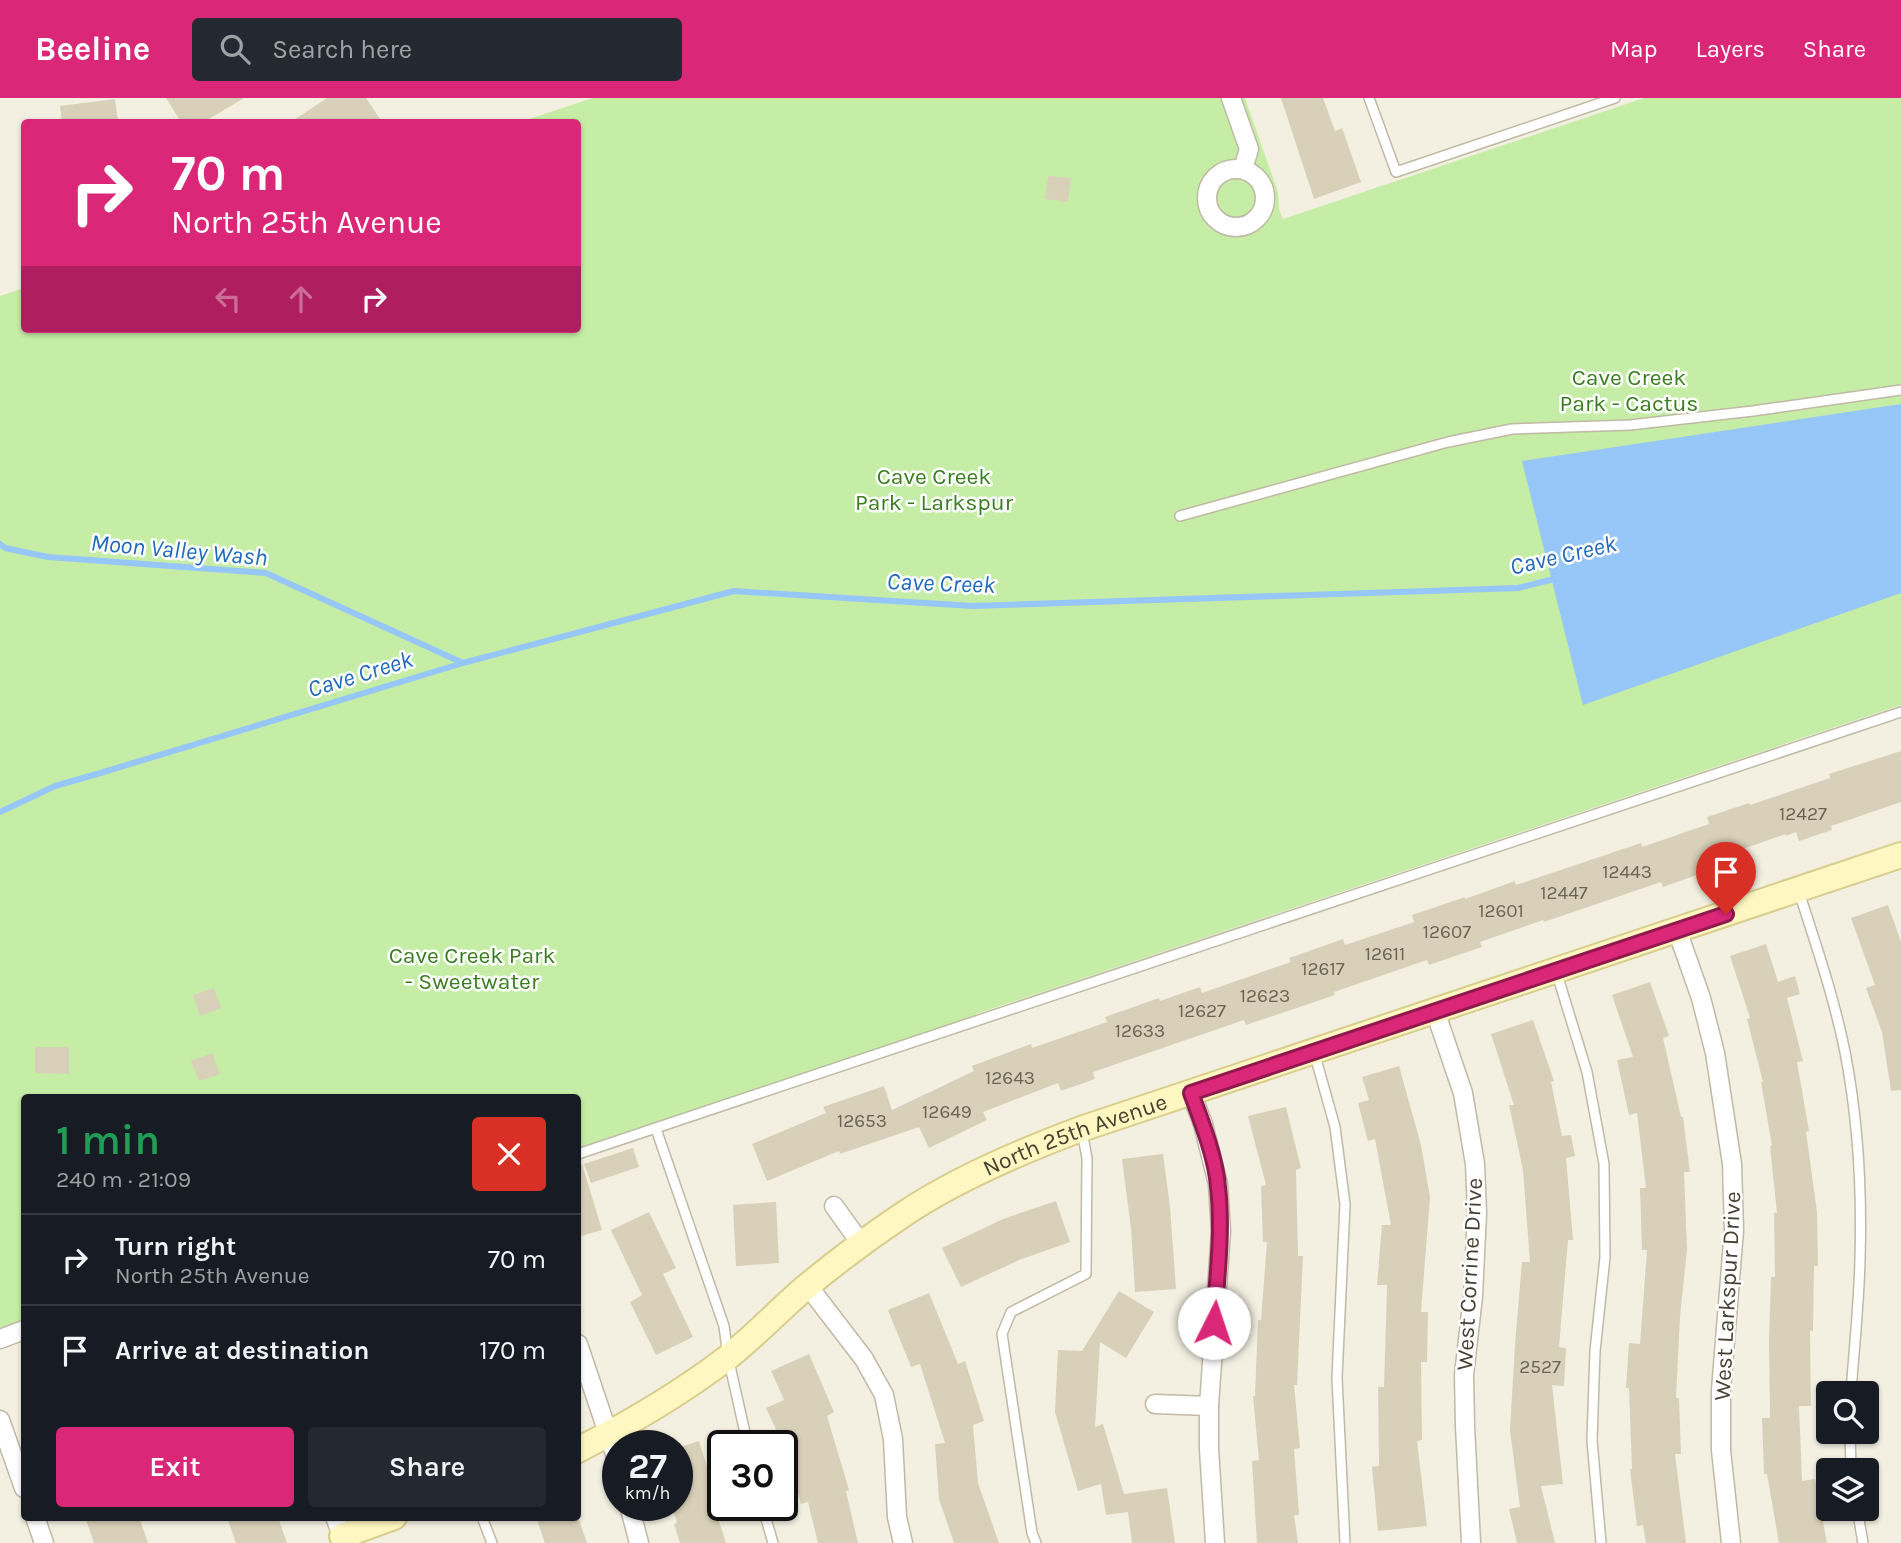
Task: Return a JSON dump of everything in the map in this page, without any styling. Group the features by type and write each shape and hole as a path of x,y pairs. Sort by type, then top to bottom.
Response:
{"street":[{"path":"1231,98 1249,149 1243,169"},
{"name":"North 25th Avenue","path":"614,1430 682,1391 728,1357 808,1286 906,1213 1005,1160 1081,1129 1901,855"},
{"name":"West Larkspur Drive","path":"1677,930 1701,998 1715,1053 1732,1164 1734,1230 1721,1390 1721,1450 1731,1543"},
{"name":"West Corrine Drive","path":"1435,1011 1463,1093 1475,1164 1473,1296 1464,1374 1471,1543"},
{"path":"1191,1093 1203,1124 1218,1184 1220,1207 1221,1231 1209,1406 1215,1543"},
{"path":"834,1206 862,1245"},
{"path":"808,1286 864,1359 884,1395 893,1439 897,1517 903,1543"},
{"path":"0,1339 21,1332"},
{"path":"581,1352 607,1430"},
{"path":"1155,1404 1209,1406"},
{"path":"0,1420 21,1480"},
{"name":"North 25th Avenue","path":"581,1448 602,1436"},
{"path":"36,1521 44,1543"},
{"path":"341,1532 380,1521"},
{"path":"633,1521 639,1543"}],"lane":[{"path":"1369,98 1395,172 1615,98"},
{"path":"1180,516 1448,442 1513,429 1630,425 1901,390"},
{"path":"581,1153 1901,712"},
{"path":"1799,890 1845,1052 1855,1126 1861,1200 1852,1381"},
{"path":"1556,971 1587,1072 1604,1164 1605,1257 1594,1352 1592,1440 1601,1543"},
{"path":"1314,1051 1335,1127 1345,1204 1337,1378 1345,1543"},
{"path":"656,1129 717,1301 744,1430"},
{"path":"1036,1543 1032,1533 1002,1334 1011,1312 1086,1274 1087,1158 1081,1129"},
{"path":"484,1521 492,1543"},
{"path":"767,1521 773,1543"},
{"path":"1859,1521 1863,1543"}],"green space":[{"path":"593,98 1245,98 1278,192 1279,209 1283,219 1644,98 1901,98 1901,705 976,1014 979,1021 581,1153 581,1094 21,1094 21,1326 0,1332 0,296 21,289 21,333 581,333 581,119 529,119"}],"water":[{"path":"1901,404 1901,593 1583,705 1522,461"}],"building":[{"path":"166,98 244,98 209,119 179,119"},
{"path":"327,98 366,98 380,119 296,119"},
{"path":"1281,98 1323,98 1335,131 1342,128 1361,182 1314,199"},
{"path":"115,99 118,119 62,119 60,106"},
{"path":"1048,176 1071,178 1068,202 1045,199"},
{"path":"1901,751 1901,802 1831,826 1832,830 1799,841 1796,832 1786,834 1714,859 1717,868 1663,887 1661,882 1544,922 1543,920 1480,942 1482,947 1429,965 1427,960 1246,1025 1244,1020 1093,1072 1095,1079 1061,1091 1058,1083 983,1112 987,1120 929,1148 919,1127 840,1154 839,1151 767,1181 752,1144 826,1113 823,1107 884,1086 892,1110 974,1071 972,1066 1031,1044 1032,1048 1107,1022 1105,1017 1200,987 1202,993 1291,962 1289,958 1343,939 1345,945 1414,922 1412,915 1465,897 1515,881 1516,885 1641,843 1642,847 1709,824 1707,817 1830,778 1829,774"},
{"path":"1888,905 1901,942 1901,1090 1891,1091 1882,1032 1866,988 1875,985 1851,918"},
{"path":"1766,944 1778,982 1795,976 1800,994 1787,998 1803,1061 1797,1062 1809,1131 1806,1132 1817,1212 1818,1266 1814,1266 1813,1331 1810,1331 1811,1406 1799,1406 1802,1481 1815,1479 1816,1521 1823,1521 1827,1543 1779,1543 1767,1474 1764,1474 1762,1418 1770,1418 1771,1277 1775,1277 1774,1213 1777,1213 1772,1146 1763,1082 1747,1019 1750,1018 1730,956"},
{"path":"1650,982 1669,1036 1663,1038 1683,1117 1690,1172 1684,1172 1687,1249 1676,1398 1679,1398 1681,1454 1675,1454 1686,1543 1646,1543 1643,1525 1637,1526 1630,1469 1629,1388 1626,1388 1629,1343 1640,1344 1647,1250 1642,1250 1640,1188 1646,1188 1637,1113 1629,1115 1617,1060 1633,1057 1612,995"},
{"path":"214,988 221,1008 200,1016 193,995"},
{"path":"1533,1020 1554,1081 1551,1082 1562,1136 1571,1135 1575,1156 1566,1158 1573,1240 1568,1240 1559,1347 1566,1348 1564,1386 1552,1385 1563,1484 1541,1486 1555,1543 1517,1543 1509,1509 1520,1507 1510,1430 1522,1262 1530,1262 1523,1170 1509,1105 1514,1105 1491,1034"},
{"path":"35,1047 69,1047 69,1074 35,1073"},
{"path":"212,1053 220,1074 199,1081 191,1061"},
{"path":"1399,1066 1421,1145 1430,1197 1421,1312 1428,1312 1427,1362 1421,1362 1422,1440 1417,1441 1427,1526 1378,1531 1372,1467 1379,1466 1378,1387 1384,1387 1387,1285 1377,1285 1382,1225 1391,1225 1375,1139 1368,1141 1358,1103 1369,1100 1362,1077"},
{"path":"1286,1107 1301,1168 1296,1170 1298,1256 1303,1256 1297,1385 1294,1385 1300,1448 1294,1449 1299,1515 1294,1515 1298,1543 1257,1543 1252,1461 1259,1460 1253,1396 1267,1242 1263,1242 1261,1186 1266,1185 1248,1116"},
{"path":"633,1148 639,1167 591,1183 584,1164"},
{"path":"1163,1154 1176,1289 1135,1292 1131,1228 1122,1159"},
{"path":"581,1164 602,1230 581,1236"},
{"path":"1056,1201 1070,1242 1019,1260 961,1287 942,1248 1003,1219"},
{"path":"776,1202 779,1263 736,1266 733,1205"},
{"path":"649,1212 676,1268 663,1274 693,1337 656,1355 630,1302 642,1295 611,1230"},
{"path":"1119,1291 1154,1312 1126,1358 1100,1342 1095,1427 1103,1424 1124,1494 1167,1488 1175,1543 1132,1543 1128,1512 1106,1515 1101,1484 1078,1491 1055,1412 1058,1350 1082,1351"},
{"path":"929,1293 958,1364 965,1361 984,1421 973,1425 978,1483 999,1543 954,1543 939,1499 935,1444 945,1443 920,1364 911,1367 888,1310"},
{"path":"809,1354 834,1412 827,1416 849,1490 846,1491 858,1543 818,1543 808,1502 801,1504 798,1493 798,1430 776,1430 766,1408 784,1400 771,1371"},
{"path":"699,1441 707,1467 707,1521 719,1521 726,1543 680,1543 674,1524 676,1521 693,1521 693,1443"},
{"path":"86,1521 140,1521 148,1543 94,1543"},
{"path":"228,1521 279,1521 287,1543 236,1543"},
{"path":"537,1521 579,1521 587,1543 545,1543"}],"waterway":[{"name":"Moon Valley Wash","path":"0,544 5,548 48,557 266,573 463,663"},
{"name":"Cave Creek","path":"0,812 55,786 463,663 734,591 973,606 1518,588 1558,578"}],"route":[{"path":"1214,1323 1221,1231 1218,1184 1203,1124 1191,1093 1726,914"}],"park label":[{"name":"Cave Creek Park - Cactus","path":"1629,390"},
{"name":"Cave Creek Park - Larkspur","path":"934,489"},
{"name":"Cave Creek Park - Sweetwater","path":"472,968"}]}
